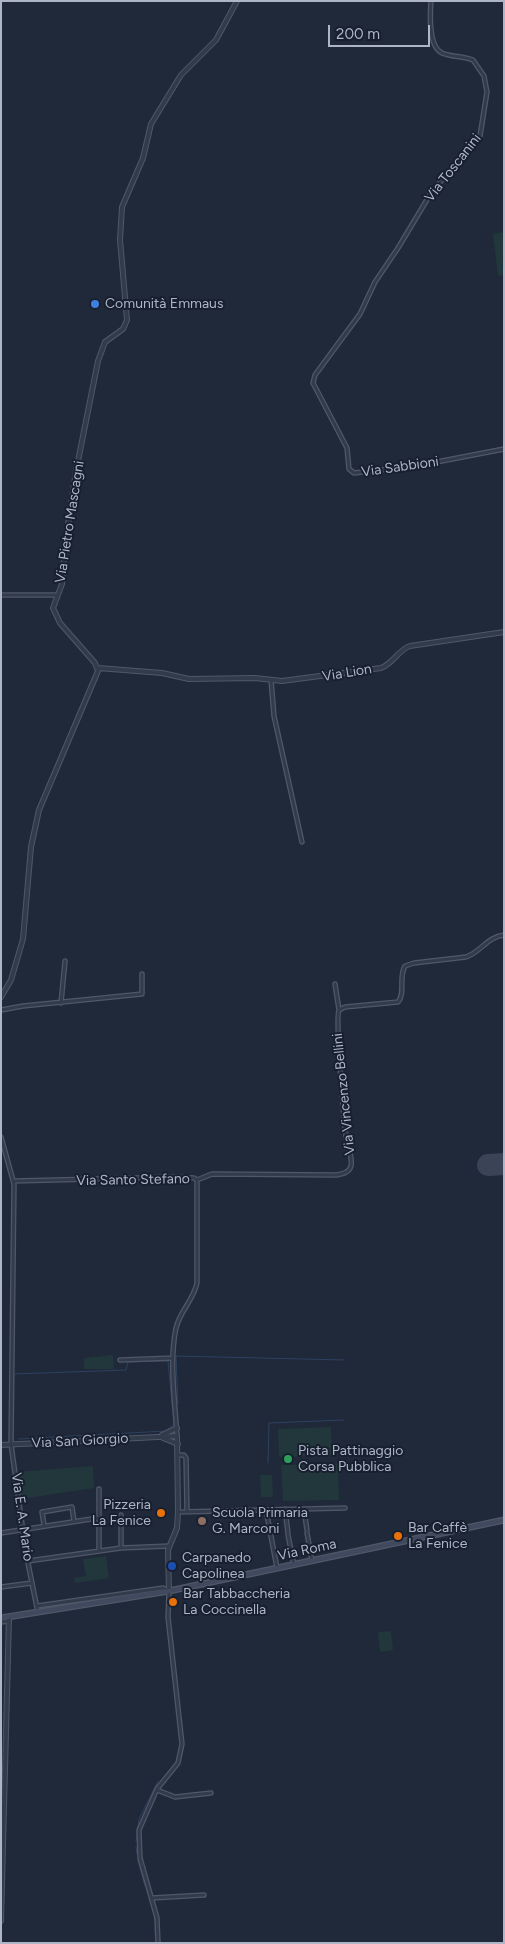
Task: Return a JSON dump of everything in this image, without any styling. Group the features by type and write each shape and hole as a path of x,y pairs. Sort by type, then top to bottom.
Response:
{"main road":[{"name":"Via Roma","path":"1,1618 9,1619 38,1612 169,1592 504,1520"}],"street":[{"name":"Via Pietro Mascagni","path":"98,668 55,616 53,608 62,578 76,471 99,355 105,342 123,329 127,320 120,260 122,207 143,158 151,124 181,75 216,40 237,1"},
{"name":"Via Toscanini","path":"386,267 431,193 479,138 483,126 487,92 484,76 473,60 444,54 437,48 433,37 431,1"},
{"name":"Via Sabbioni","path":"386,267 375,282 360,314 337,342 313,378 315,388 347,448 349,469 358,473 416,466 504,448"},
{"path":"1,595 57,594"},
{"name":"Via Lion","path":"98,668 162,673 189,679 255,678 294,681 381,668 392,662 402,650 410,646 504,632"},
{"path":"1,997 10,980 23,939 31,847 39,810 98,668"},
{"path":"271,680 273,711 302,842"},
{"path":"339,1010 345,1007 398,1002 402,997 401,974 404,966 414,962 473,955 491,938 504,935"},
{"path":"61,1002 65,961"},
{"path":"1,1010 142,994 142,974"},
{"name":"Via Vincenzo Bellini","path":"197,1180 212,1174 336,1175 344,1174 350,1169 352,1164 346,1138 337,1036 337,1014 339,1010 335,984"},
{"path":"1,1137 14,1181"},
{"name":"Via Santo Stefano","path":"14,1181 176,1177 194,1178 197,1180 197,1283 193,1295 178,1323 173,1358 179,1482 178,1528 169,1546 169,1592"},
{"name":"Via E. A. Mario","path":"14,1181 11,1444 22,1529 38,1612"},
{"path":"120,1360 173,1358"},
{"name":"Via San Giorgio","path":"158,1437 176,1428"},
{"name":"Via San Giorgio","path":"1,1445 177,1436"},
{"name":"Via San Giorgio","path":"158,1437 178,1444"},
{"name":"Via Santo Stefano","path":"178,1455 184,1455 186,1458 187,1482"},
{"path":"179,1482 187,1482 187,1511"},
{"path":"99,1489 99,1551"},
{"path":"44,1525 42,1512 72,1507 74,1521"},
{"path":"178,1512 345,1508"},
{"path":"285,1509 294,1564"},
{"path":"304,1509 312,1560"},
{"path":"266,1510 277,1568"},
{"path":"121,1515 121,1548"},
{"path":"1,1533 98,1518"},
{"path":"28,1561 121,1548 169,1546"},
{"path":"1,1587 32,1583"},
{"name":"Via Roma","path":"37,1606 163,1588 169,1592"},
{"path":"158,1943 157,1918 142,1870 138,1835 142,1821 157,1790 178,1763 182,1744 182,1727 168,1617 169,1592"},
{"path":"1,1920 4,1717 9,1619"},
{"name":"Via Roma","path":"1,1622 9,1619"},
{"path":"157,1790 175,1796 211,1793"},
{"path":"152,1898 204,1895"}],"green space":[{"path":"504,232 504,275 498,276 493,234"},
{"path":"113,1355 114,1369 84,1369 84,1358"},
{"path":"331,1427 332,1456 279,1457 278,1429"},
{"path":"338,1464 339,1500 283,1501 281,1465"},
{"path":"93,1466 94,1488 21,1499 17,1472"},
{"path":"260,1475 272,1475 273,1497 261,1497"},
{"path":"106,1556 109,1578 75,1583 74,1578 86,1576 83,1559"},
{"path":"391,1631 393,1650 380,1652 378,1632"}],"waterway":[{"path":"178,1404 176,1356 344,1360"},
{"path":"15,1374 126,1370 128,1362 168,1361 174,1424 166,1431 19,1439"},
{"path":"268,1463 269,1423 344,1420"},
{"path":"136,1841 139,1819 158,1781"},
{"path":"136,1847 137,1854"},
{"path":"138,1861 145,1886"},
{"path":"147,1891 152,1906"},
{"path":"153,1910 155,1920"},
{"path":"155,1928 156,1938"}],"runway":[{"path":"488,1165 504,1164"}],"place":[{"name":"Comunità Emmaus","path":"95,304"},
{"name":"Pista Pattinaggio Corsa Pubblica","path":"288,1459"},
{"name":"Pizzeria La Fenice","path":"161,1513"},
{"name":"Scuola Primaria G. Marconi","path":"202,1521"},
{"name":"Bar Caffè La Fenice","path":"398,1536"},
{"name":"Carpanedo Capolinea","path":"172,1566"},
{"name":"Bar Tabbaccheria La Coccinella","path":"173,1602"}]}
